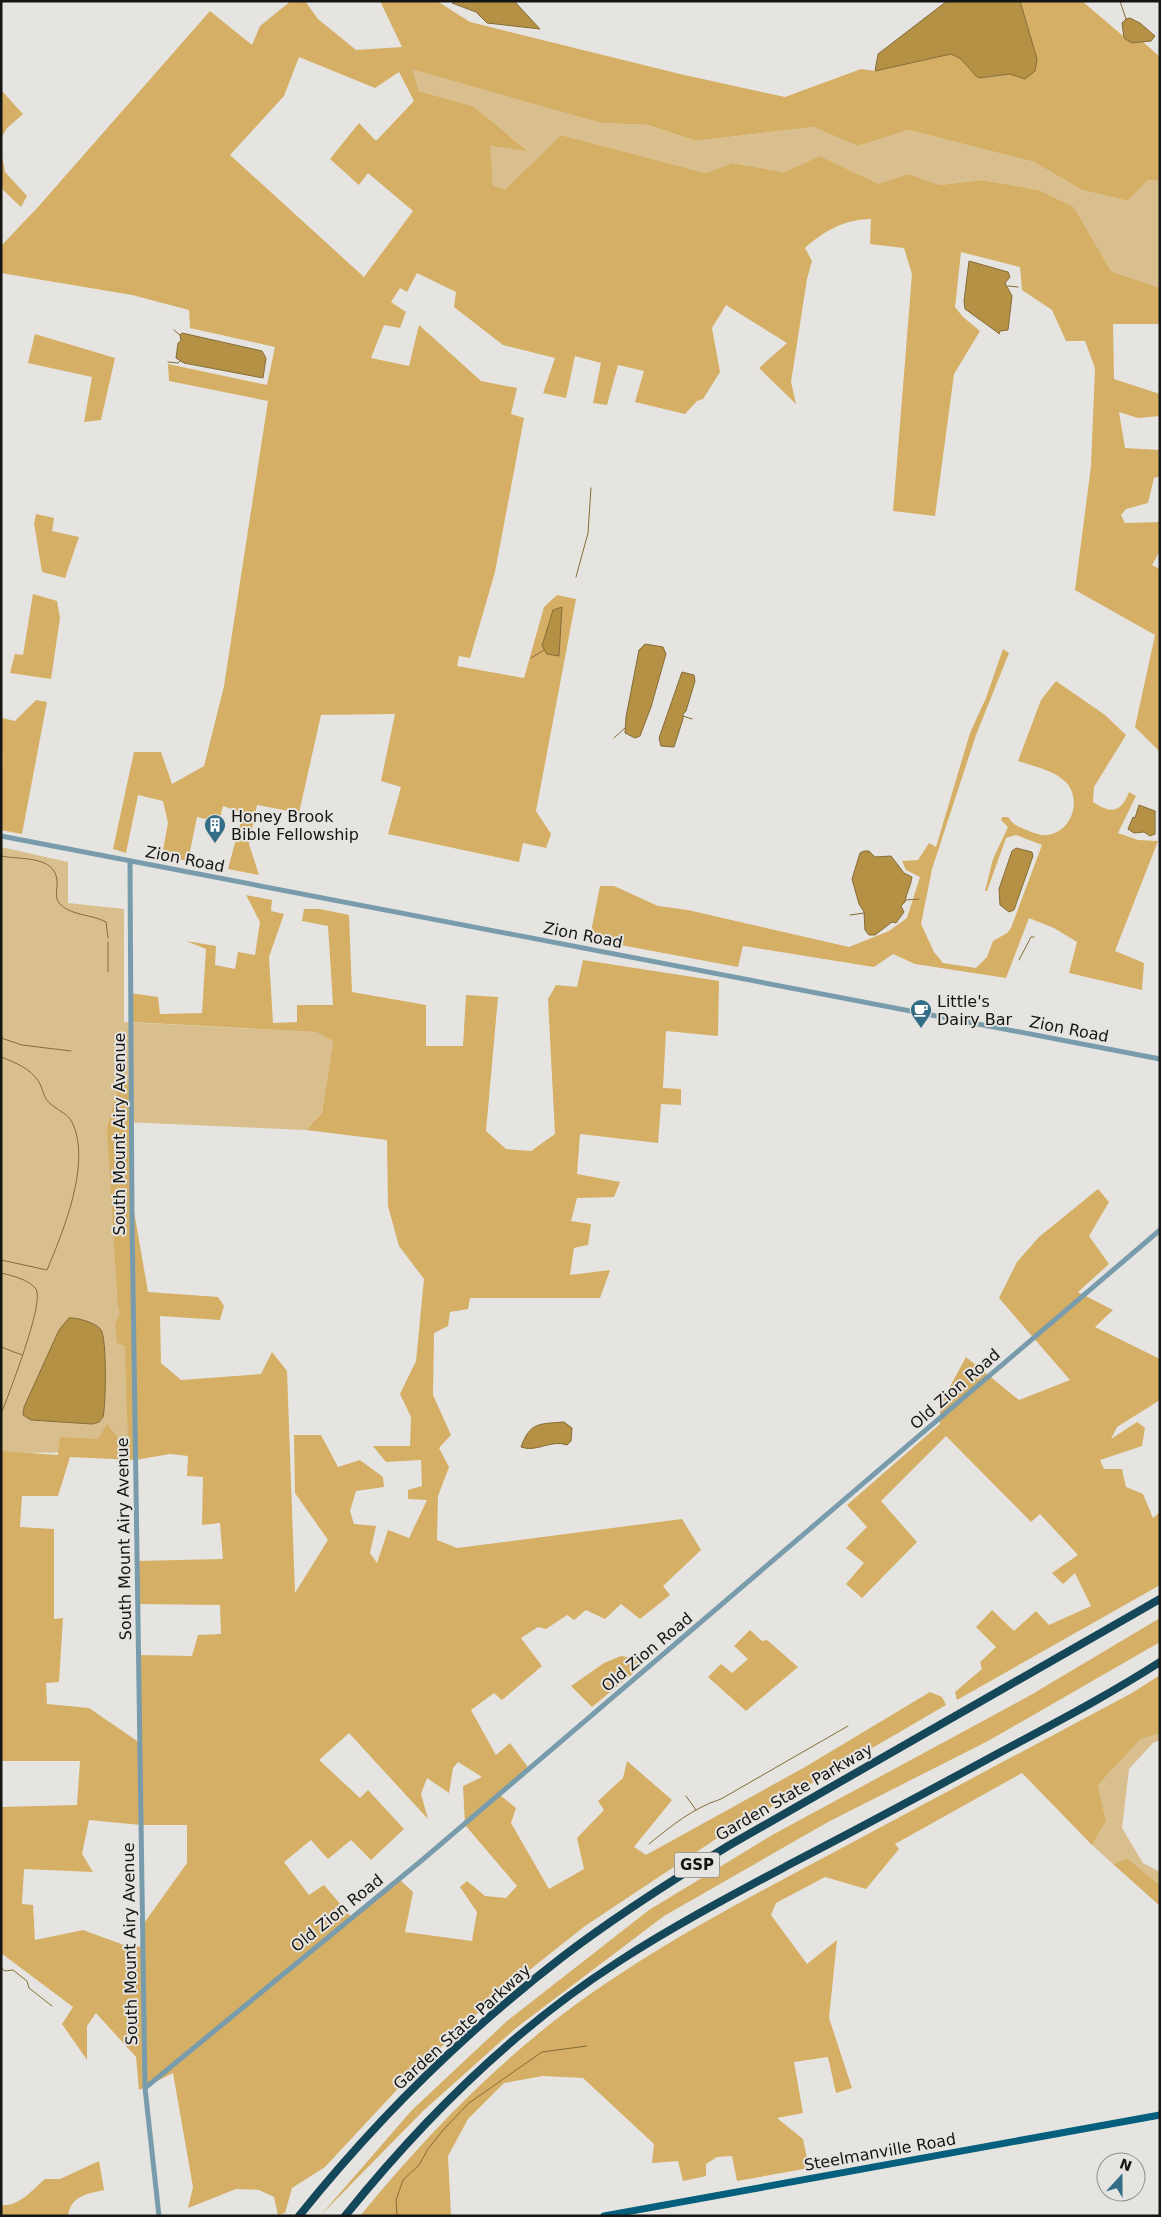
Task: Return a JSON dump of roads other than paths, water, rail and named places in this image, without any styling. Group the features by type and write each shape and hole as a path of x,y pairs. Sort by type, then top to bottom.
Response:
{"highway":[{"name":"Garden State Parkway","path":"299,2216 336,2170 431,2071 528,1984 598,1931 666,1884 728,1846 1160,1599"},
{"name":"GSP","path":"345,2216 404,2144 468,2080 545,2013 616,1963 673,1928 1043,1730 1160,1662"}],"main road":[{"name":"Steelmanville Road","path":"604,2216 1160,2115"}],"street":[{"name":"Zion Road","path":"1,836 1160,1059"},
{"name":"South Mount Airy Avenue","path":"130,861 132,1220 145,2088 159,2216"},
{"name":"Old Zion Road","path":"145,2088 421,1861 1160,1230"}],"waterway":[{"path":"1120,1 1126,19"},
{"path":"1008,286 1018,287"},
{"path":"174,330 180,335"},
{"path":"168,362 178,363 181,360"},
{"path":"576,577 588,533 591,488"},
{"path":"531,658 544,650"},
{"path":"683,716 692,719"},
{"path":"614,738 625,728"},
{"path":"1,856 35,860 50,866 55,872 57,880 56,895 59,903 75,913 106,922 108,938"},
{"path":"906,900 919,899"},
{"path":"850,915 864,913"},
{"path":"1019,960 1031,937 1034,937"},
{"path":"108,942 108,972"},
{"path":"1,1038 22,1045 71,1051"},
{"path":"1,1057 31,1073 39,1082 46,1099 70,1119 77,1138 79,1157 73,1197 47,1270 1,1260"},
{"path":"1,1273 20,1278 29,1283 36,1289 37,1297 31,1330 1,1414"},
{"path":"1,1347 22,1355"},
{"path":"649,1844 692,1812 721,1799 848,1726"},
{"path":"686,1796 696,1810"},
{"path":"1,1968 5,1971 13,1970 27,1981 29,1988 52,2006"},
{"path":"397,2216 396,2200 403,2180 419,2165 428,2149 444,2129 469,2103 542,2052 587,2046"}],"place":[{"name":"Honey Brook Bible Fellowship","path":"215,844"},
{"name":"Little's Dairy Bar","path":"921,1029"}]}
